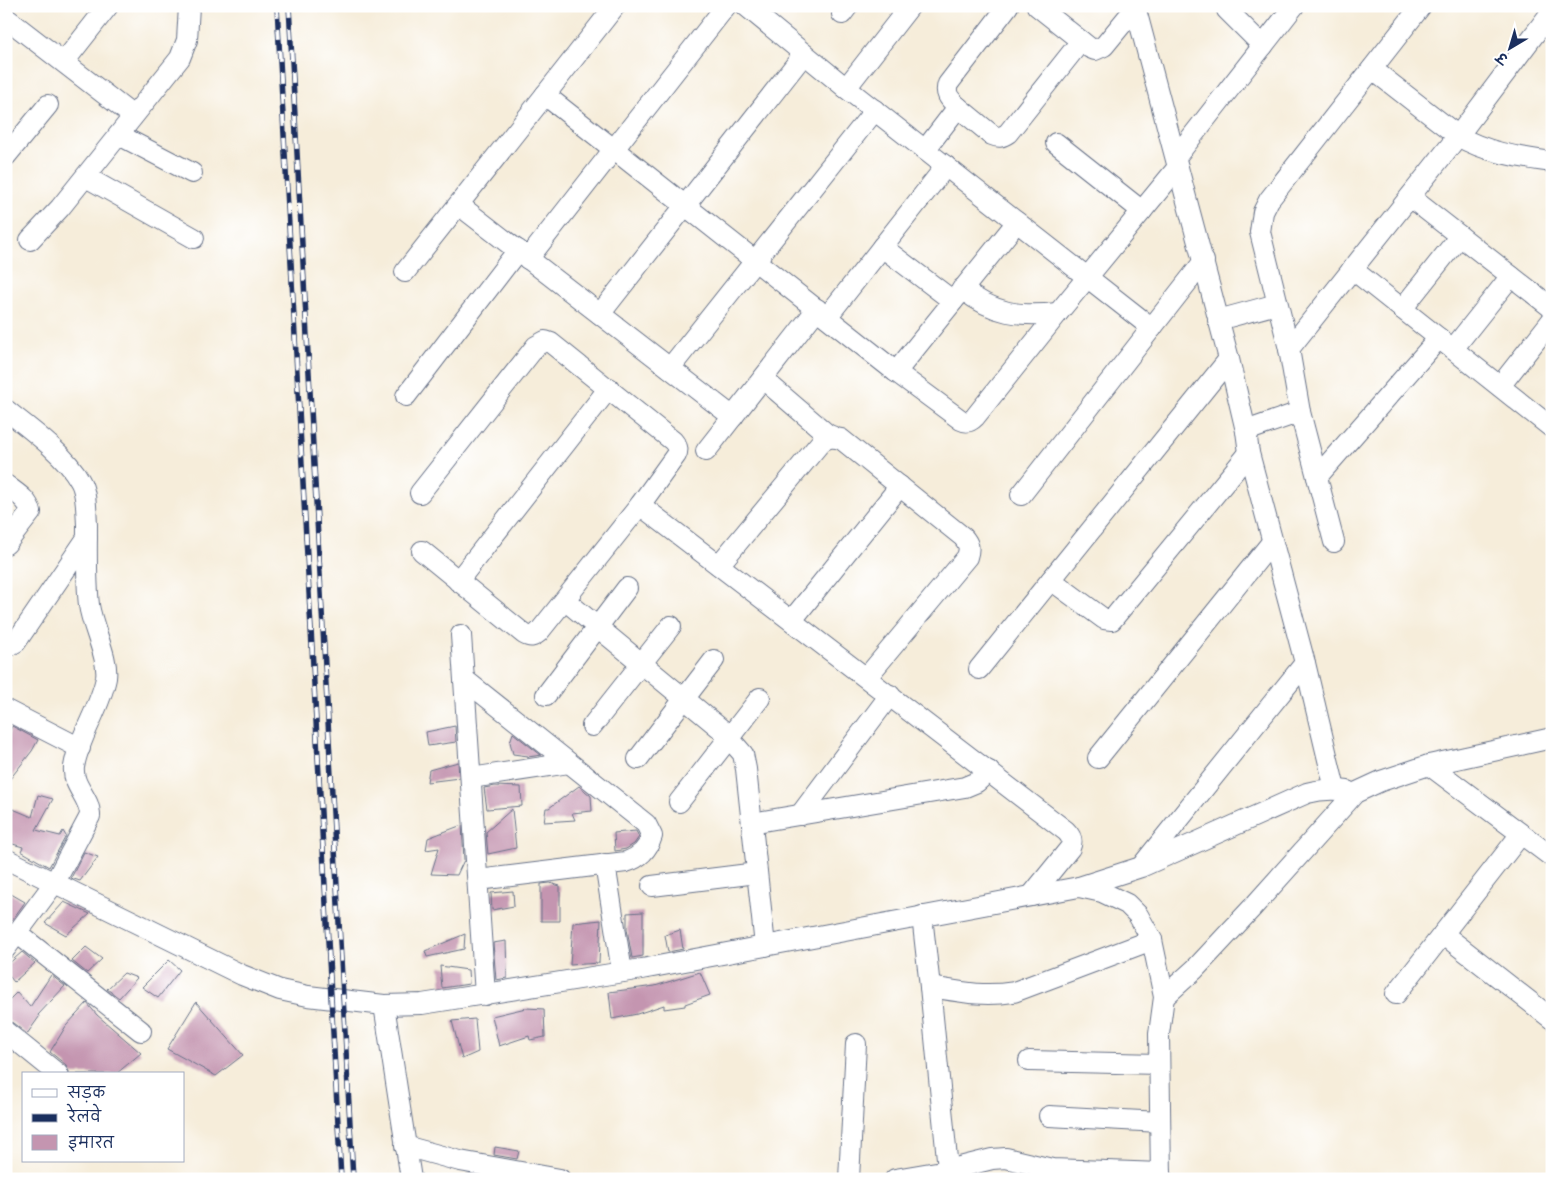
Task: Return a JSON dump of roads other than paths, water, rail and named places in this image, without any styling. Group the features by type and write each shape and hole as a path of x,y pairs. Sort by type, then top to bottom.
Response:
{"street":[{"path":"6,13 12,6"},
{"path":"64,62 108,6"},
{"path":"30,240 60,208 180,58 185,50 187,40 189,6"},
{"path":"405,272 615,6"},
{"path":"406,396 523,254 614,150 726,6"},
{"path":"746,6 846,88 1152,328"},
{"path":"846,88 910,6"},
{"path":"1008,6 946,89 950,99 958,107 998,138 1008,133 1081,41"},
{"path":"1037,6 1095,50 1104,46 1135,7"},
{"path":"1226,6 1227,10 1263,46"},
{"path":"545,95 896,372 966,422 971,421 1087,276 1142,211 1294,6"},
{"path":"1334,542 1300,412 1289,348 1260,232 1263,212 1269,200 1421,6"},
{"path":"1135,7 1204,261 1246,431 1249,453 1305,663 1335,789"},
{"path":"6,18 134,116"},
{"path":"1289,348 1548,23"},
{"path":"600,314 804,54"},
{"path":"1372,69 1458,136 1472,144 1490,150 1548,157"},
{"path":"6,156 48,106"},
{"path":"925,150 958,107"},
{"path":"670,368 875,110"},
{"path":"119,135 192,173"},
{"path":"1056,143 1142,211"},
{"path":"706,451 763,379 882,247 946,166"},
{"path":"86,176 194,238"},
{"path":"1410,197 1552,308"},
{"path":"458,205 733,417"},
{"path":"896,372 1017,222"},
{"path":"1402,309 1460,236"},
{"path":"882,247 958,295 1014,314 1034,316 1058,313"},
{"path":"1021,495 1204,261"},
{"path":"1352,269 1552,428"},
{"path":"1317,477 1511,276"},
{"path":"1218,320 1277,304"},
{"path":"1500,386 1552,320"},
{"path":"420,493 540,342 545,341 551,343 673,440 678,450 640,505 539,632 533,637 524,634 422,551"},
{"path":"979,669 1229,359"},
{"path":"763,379 827,434 841,439 968,543 970,550 967,557 867,677"},
{"path":"458,581 609,388"},
{"path":"6,410 66,462 80,482 86,504 89,604 94,630 105,660 106,675 103,692 74,767 74,777 78,787 91,808 90,816 55,882 12,940 140,1031"},
{"path":"1246,431 1300,412"},
{"path":"719,565 820,442 826,438 834,437"},
{"path":"1051,580 1104,620 1112,620 1249,453"},
{"path":"6,485 25,500 30,506 31,512 6,544"},
{"path":"792,620 900,486"},
{"path":"640,505 867,677 1071,836 1072,843 1070,848 1031,896"},
{"path":"6,645 12,645 16,642 87,538"},
{"path":"1098,758 1272,542"},
{"path":"546,695 627,588"},
{"path":"572,606 684,699 729,738 743,754 765,946"},
{"path":"592,726 671,626"},
{"path":"462,635 485,995"},
{"path":"638,759 714,660"},
{"path":"1141,867 1305,663"},
{"path":"464,679 646,824 652,836 642,853 633,860 478,880"},
{"path":"800,815 890,695"},
{"path":"680,802 760,698"},
{"path":"8,714 80,748"},
{"path":"1164,997 1195,969 1246,915 1355,793 1381,781 1429,766 1552,738"},
{"path":"471,778 569,763"},
{"path":"1429,766 1552,857"},
{"path":"763,821 965,787 977,782 989,771"},
{"path":"6,859 242,975 280,990 308,996 384,1005 422,1004 622,972 1079,887 1141,867 1308,792 1335,789 1355,793"},
{"path":"1396,994 1521,834"},
{"path":"605,864 622,972"},
{"path":"652,886 757,873"},
{"path":"895,1179 948,1174 992,1160 1006,1158 1052,1168 1161,1176 1158,1034 1164,997 1152,940 1138,915 1127,904 1102,892 1079,887"},
{"path":"922,916 948,1174"},
{"path":"1443,934 1549,1012"},
{"path":"930,987 978,995 1014,992 1152,940"},
{"path":"384,1005 410,1179"},
{"path":"6,1032 56,1072"},
{"path":"849,1179 856,1044"},
{"path":"1029,1061 1159,1064"},
{"path":"1049,1116 1160,1122"},
{"path":"405,1146 460,1161 560,1179"}],"railway":[{"path":"277,6 341,1179"},
{"path":"289,6 353,1179"}]}
